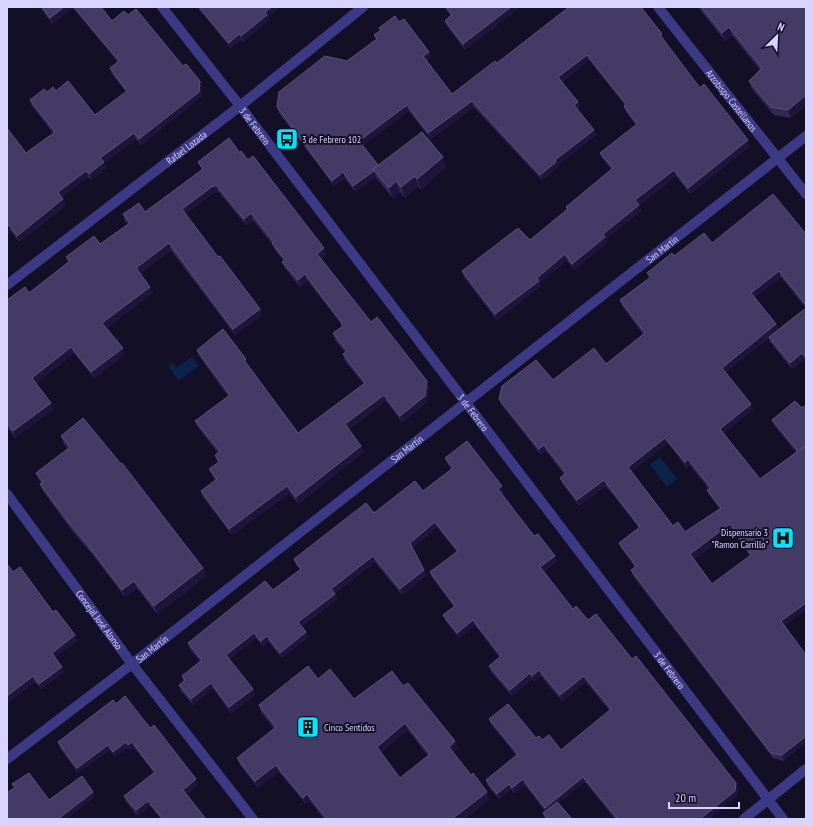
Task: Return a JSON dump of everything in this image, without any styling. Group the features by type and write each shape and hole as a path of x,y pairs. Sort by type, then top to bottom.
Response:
{"street":[{"name":"3 de Febrero","path":"162,7 240,106 783,819"},
{"name":"Rafael Lozada","path":"7,285 240,106 363,7"},
{"name":"Arzobispo Castellanos","path":"658,7 806,194"},
{"name":"San Martín","path":"7,759 132,664 806,136"},
{"name":"Concejal José Alonso","path":"7,494 132,664 253,819"},
{"path":"744,819 806,769"}],"water":[{"path":"192,356 199,366 179,381 168,366 173,362 177,368"},
{"path":"660,457 677,479 667,487 650,465"}],"building":[{"path":"42,7 64,7 50,18"},
{"path":"74,7 101,7 112,21 124,11 128,15 136,9 183,66 186,64 200,81 199,92 139,139 134,133 100,158 104,162 89,174 86,171 58,192 63,199 17,236 9,225 7,227 7,128 26,153 55,132 30,100 44,89 47,92 53,87 56,91 68,81 95,115 127,91 110,68 119,61"},
{"path":"199,7 272,7 265,12 267,15 241,36 239,34 229,43"},
{"path":"446,7 511,7 463,44 445,21 452,14"},
{"path":"569,7 641,7 700,88 704,84 748,140 688,188 674,170 635,200 639,205 603,234 605,237 572,264 565,254 537,278 539,281 495,314 462,271 518,228 530,240 568,209 566,207 613,168 600,153 637,124 624,106 626,104 587,55 558,77 578,102 574,105 594,130 555,160 556,162 540,175 472,101 428,133 407,105 359,141 378,165 373,169 374,171 353,186 343,172 332,181 277,107 279,92 325,56 347,61 377,39 374,35 381,30 379,28 395,16 399,22 404,19 429,52 423,56 452,94 495,61 497,63"},
{"path":"701,7 806,7 806,95 788,110 771,107 749,81 762,68 729,27 722,33"},
{"path":"422,132 443,157 417,179 415,176 401,187 396,181 389,188 373,169"},
{"path":"229,138 240,153 241,151 248,160 253,156 324,248 317,254 371,322 377,317 427,381 425,396 400,416 384,395 345,424 361,446 296,497 287,486 229,529 201,491 217,479 209,469 219,462 215,455 220,451 195,421 230,395 197,350 223,329 298,433 365,383 343,354 347,351 333,333 343,326 341,324 342,323 305,274 298,280 282,262 285,260 272,243 274,242 251,213 244,219 216,185 182,209 260,309 233,329 169,243 136,268 150,287 102,323 123,348 91,372 71,347 32,378 51,403 13,431 7,423 7,300 25,287 29,293 70,261 66,257 94,236 100,244 130,223 123,214 139,203 145,212 203,169 198,162"},
{"path":"773,194 806,234 806,305 779,271 751,293 776,324 722,368 751,404 720,429 760,479 798,451 772,420 795,401 802,408 806,405 806,445 799,450 804,447 806,449 806,603 781,621 806,655 806,736 782,755 771,753 631,570 636,566 619,543 640,527 604,480 577,500 560,478 566,473 544,445 539,449 499,399 502,386 536,360 553,380 594,348 606,364 645,333 620,300 651,277 647,273 672,253 674,256 704,233 712,243","holes":["665,438 685,462 688,459 711,488 707,490 721,508 685,532 678,522 673,526 628,467","730,524 751,555 712,584 690,554"]},
{"path":"806,308 806,358 802,353 790,363 769,337"},
{"path":"83,418 121,464 122,463 203,568 154,606 134,581 122,590 40,484 43,482 36,473 70,447 61,436"},
{"path":"467,441 502,486 498,489 534,536 538,534 555,556 540,567 573,609 576,606 588,620 596,614 632,659 636,656 736,783 735,791 700,819 618,819 583,777 545,808 523,779 512,788 509,784 497,794 486,780 518,754 489,719 508,704 536,738 539,736 542,740 549,735 561,750 611,709 584,676 560,695 539,670 532,676 530,673 510,690 489,666 501,656 473,620 457,633 443,615 455,606 430,572 458,551 435,522 410,543 424,570 400,589 373,556 331,589 335,594 298,622 306,632 280,653 267,636 261,641 254,633 226,655 253,689 229,707 211,683 191,699 179,685 185,680 182,676 202,660 188,643 265,581 273,590 301,569 294,559 366,503 374,513 415,481 423,491 453,468 445,458"},
{"path":"7,564 13,572 20,567 53,612 56,610 75,635 52,653 62,667 39,684 33,676 7,696"},
{"path":"308,666 318,679 330,669 354,699 392,671 403,686 408,683 455,741 449,747 471,775 473,773 487,792 452,819 327,819 307,794 303,798 276,765 255,781 237,758 276,727 259,705","holes":["405,723 430,754 400,778 377,747"]},
{"path":"125,696 150,728 154,725 196,779 183,790 206,819 163,819 148,801 136,810 124,796 155,772 132,742 128,745 126,742 113,752 108,745 77,768 58,742 113,700 116,704"},
{"path":"29,773 49,800 82,776 93,792 58,819 7,819 7,793 15,787 12,784"},
{"path":"557,802 572,819 548,819 543,813"}],"place":[{"name":"3 de Febrero 102","path":"287,139"},
{"name":"Dispensario 3 \"Ramon Carrillo\"","path":"783,538"},
{"name":"Cinco Sentidos","path":"308,727"}]}
